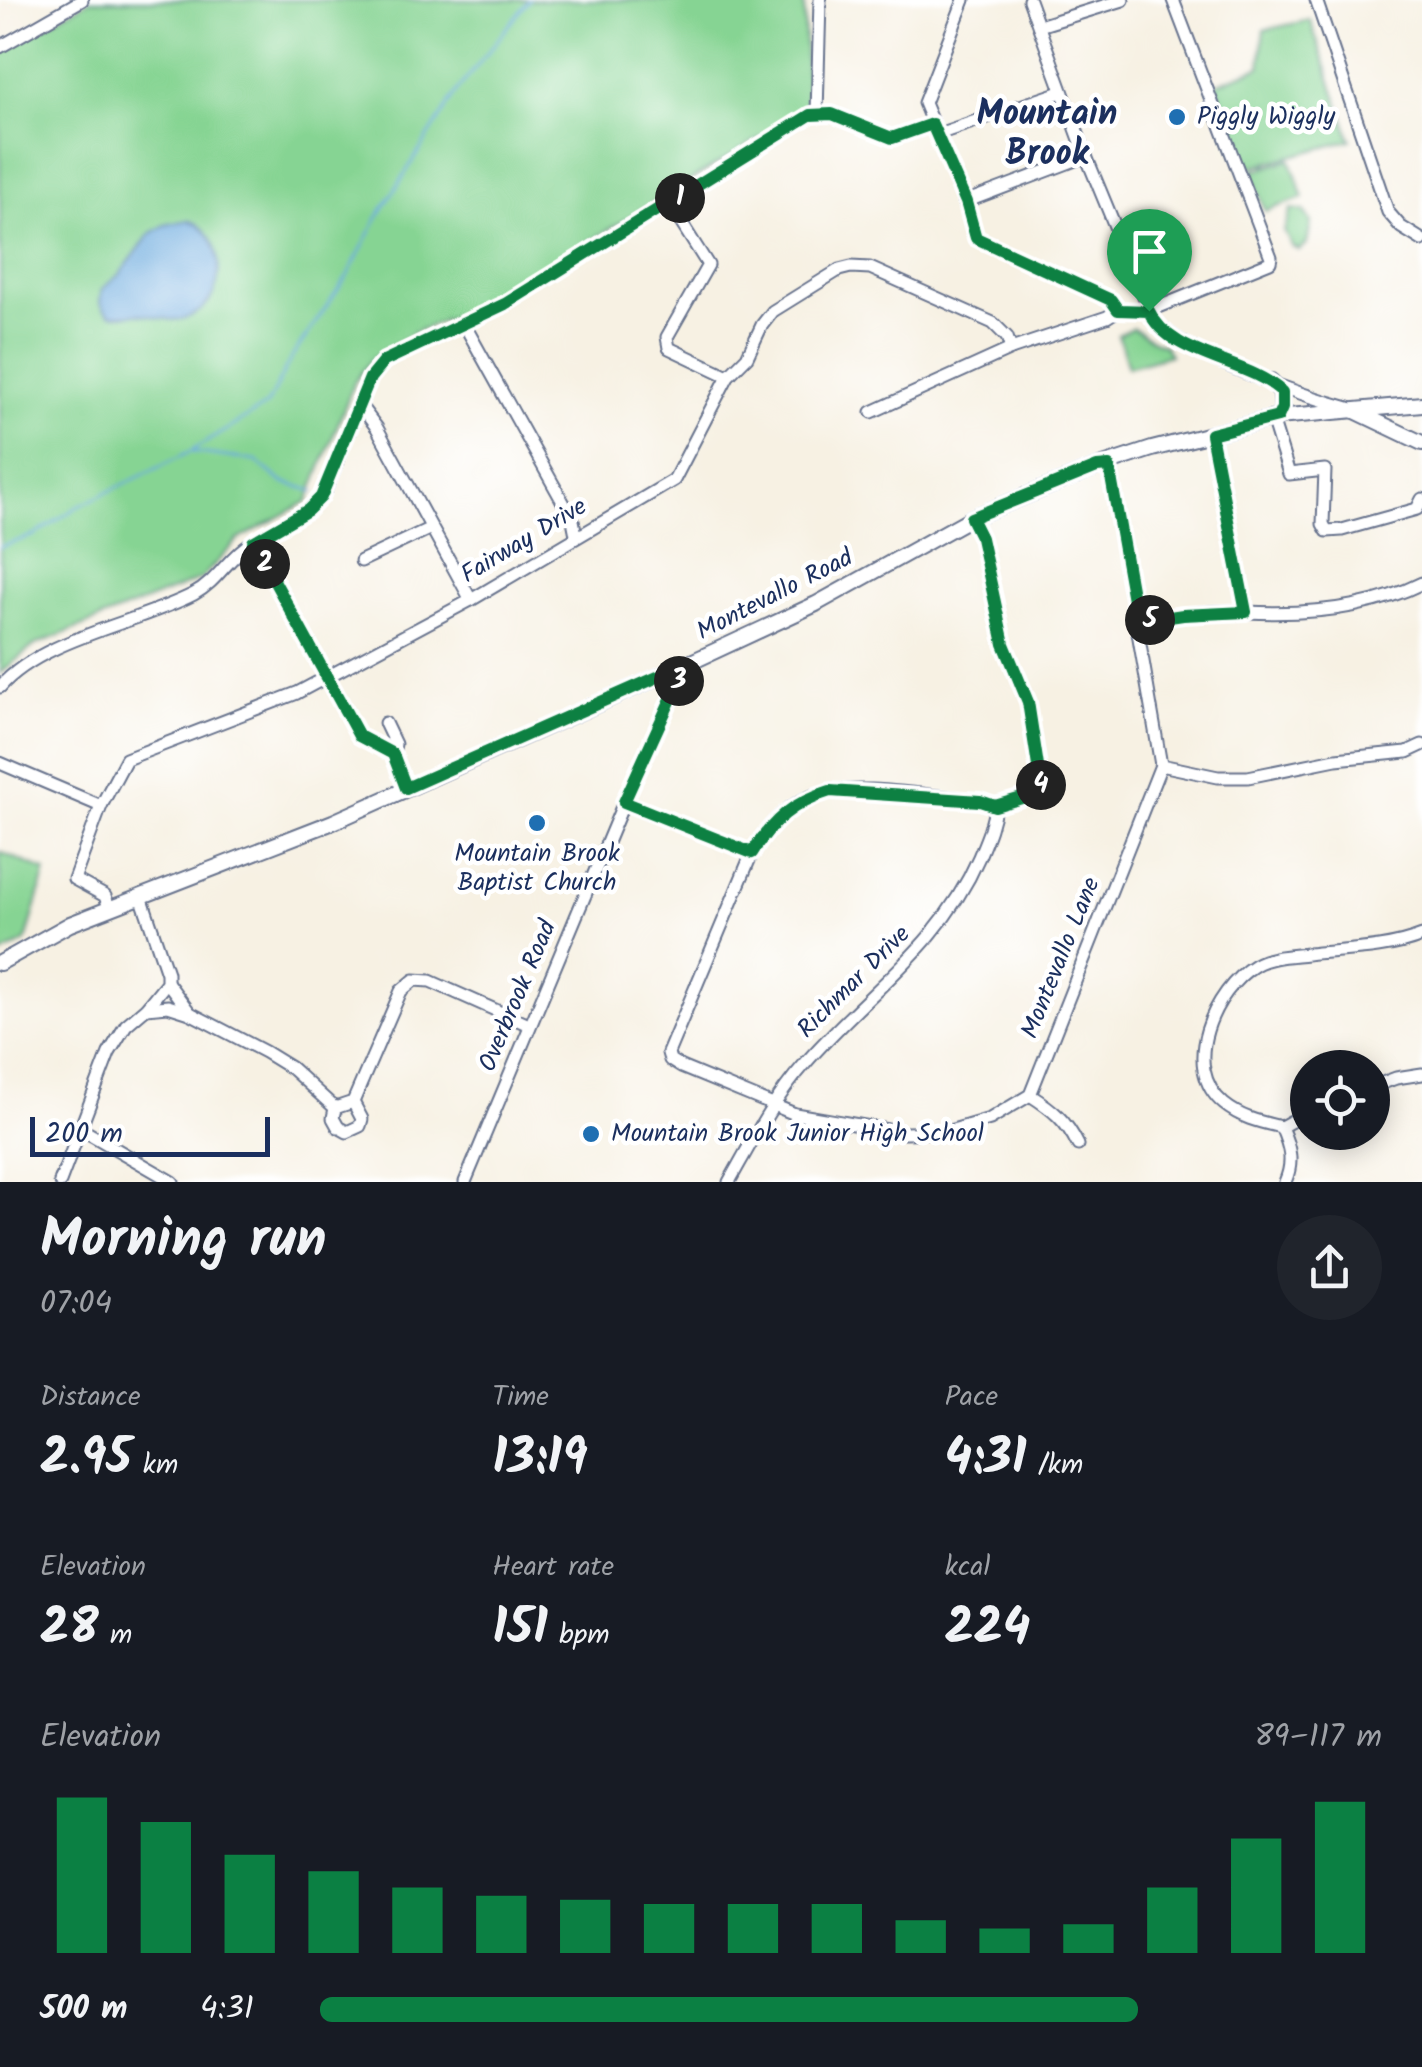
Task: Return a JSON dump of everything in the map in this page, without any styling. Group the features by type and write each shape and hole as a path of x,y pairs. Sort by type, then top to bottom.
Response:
{"main road":[{"path":"1270,382 1282,392 1282,408 1275,418"},
{"path":"1406,435 1404,418 1416,405"},
{"name":"Montevallo Road","path":"0,963 56,931 110,907 333,822 687,664 816,604 971,518 1097,467 1275,418 1349,408 1416,405"},
{"path":"1349,408 1422,443"}],"street":[{"path":"0,47 82,0"},
{"path":"817,114 820,0"},
{"path":"964,0 925,92 924,103 966,202 976,238 1111,300 1118,310"},
{"path":"1030,0 1086,156 1149,311 1163,331 1270,382 1349,408"},
{"path":"1039,26 1123,0"},
{"path":"872,412 1011,349 1118,310 1149,311 1270,262 1174,0"},
{"path":"1316,0 1388,212 1401,227 1422,240"},
{"path":"0,687 19,667 45,654 192,595 253,542 308,510 321,497 370,378 384,361 505,304 810,115 832,114 892,138 1062,92"},
{"path":"966,202 1086,156"},
{"path":"670,204 708,265 667,337 669,348 728,376"},
{"name":"Fairway Drive","path":"110,907 105,896 74,880 100,806 126,760 297,693 471,600 674,480 728,376 748,356 762,325 773,312 819,280 851,267 870,268 993,323 1007,337 1011,349"},
{"path":"464,324 564,504 576,536"},
{"path":"359,404 377,428 471,600"},
{"path":"1275,418 1289,474 1324,470 1323,524 1327,530 1342,530 1417,509 1422,500"},
{"path":"1211,434 1246,612"},
{"path":"1109,466 1161,765 1218,778 1248,777 1336,760 1406,752 1422,746"},
{"path":"971,518 981,538 1004,644 1028,702 1042,792 995,806 980,801 830,791 788,809 767,828 752,853 672,1043 670,1060 795,1114 905,1133 946,1132 990,1119 1030,1095 1056,1112 1078,1144"},
{"path":"361,562 430,528"},
{"path":"253,542 359,736 393,754"},
{"path":"1137,622 1183,615 1297,614 1396,595 1422,583"},
{"name":"Overbrook Road","path":"464,1182 624,802 687,664"},
{"path":"385,723 396,744 393,754 406,788"},
{"path":"0,763 100,806"},
{"name":"Montevallo Lane","path":"1030,1095 1161,765"},
{"path":"624,802 752,853"},
{"name":"Richmar Drive","path":"729,1182 800,1068 849,1016 905,966 947,917 994,823 995,806"},
{"path":"141,896 167,982 190,1013"},
{"path":"1290,1122 1281,1127 1249,1120 1224,1104 1206,1075 1204,1046 1209,1022 1230,985 1256,965 1273,958 1378,946 1422,936"},
{"path":"335,1108 353,1102 406,984 420,979 430,981 529,1025"},
{"path":"60,1182 110,1054 126,1025 167,982"},
{"path":"146,1008 168,1006 190,1013 266,1052 291,1068 335,1108"},
{"path":"1390,1080 1422,1074"},
{"path":"335,1108 333,1118 347,1132 360,1126 362,1119 353,1102"},
{"path":"1281,1127 1290,1147 1290,1170 1285,1182"},
{"path":"82,1130 173,1182"}],"green space":[{"path":"90,0 804,0 807,110 516,286 413,333 371,360 354,383 308,501 238,540 201,579 35,645 0,673 0,52"},
{"path":"1310,20 1351,140 1248,168 1216,84 1260,67 1264,30"},
{"path":"1290,159 1304,198 1265,211 1251,172"},
{"path":"1291,209 1304,211 1311,222 1307,244 1299,250 1292,247 1284,231"},
{"path":"1132,328 1164,345 1170,355 1128,367 1118,335"},
{"path":"0,852 46,871 26,941 0,955"}],"water":[{"path":"188,220 210,237 219,265 218,280 205,306 179,319 108,312 100,301 102,289 120,274 150,234 165,225"}],"waterway":[{"path":"0,547 35,535 77,507 190,452 267,405 290,360 348,275 379,215 458,90 529,0"},
{"path":"192,452 256,461 282,482 314,491"}],"place":[{"name":"Piggly Wiggly","path":"1177,117"},
{"name":"Mountain Brook Baptist Church","path":"537,823"},
{"name":"Mountain Brook Junior High School","path":"591,1134"}],"district":[{"name":"Mountain Brook","path":"1047,135"}],"route":[{"path":"832,114 892,138 932,124 966,202 976,238 1111,300 1118,310 1149,311 1163,331 1270,382 1282,392 1278,417 1211,434 1246,612 1137,622 1109,466 1097,467 971,518 981,538 1004,644 1028,702 1042,792 995,806 980,801 830,791 788,809 767,828 752,853 624,802 687,664 406,788 393,754 359,736 253,542 308,510 321,497 370,378 384,361 505,304 810,115 832,114"}]}
